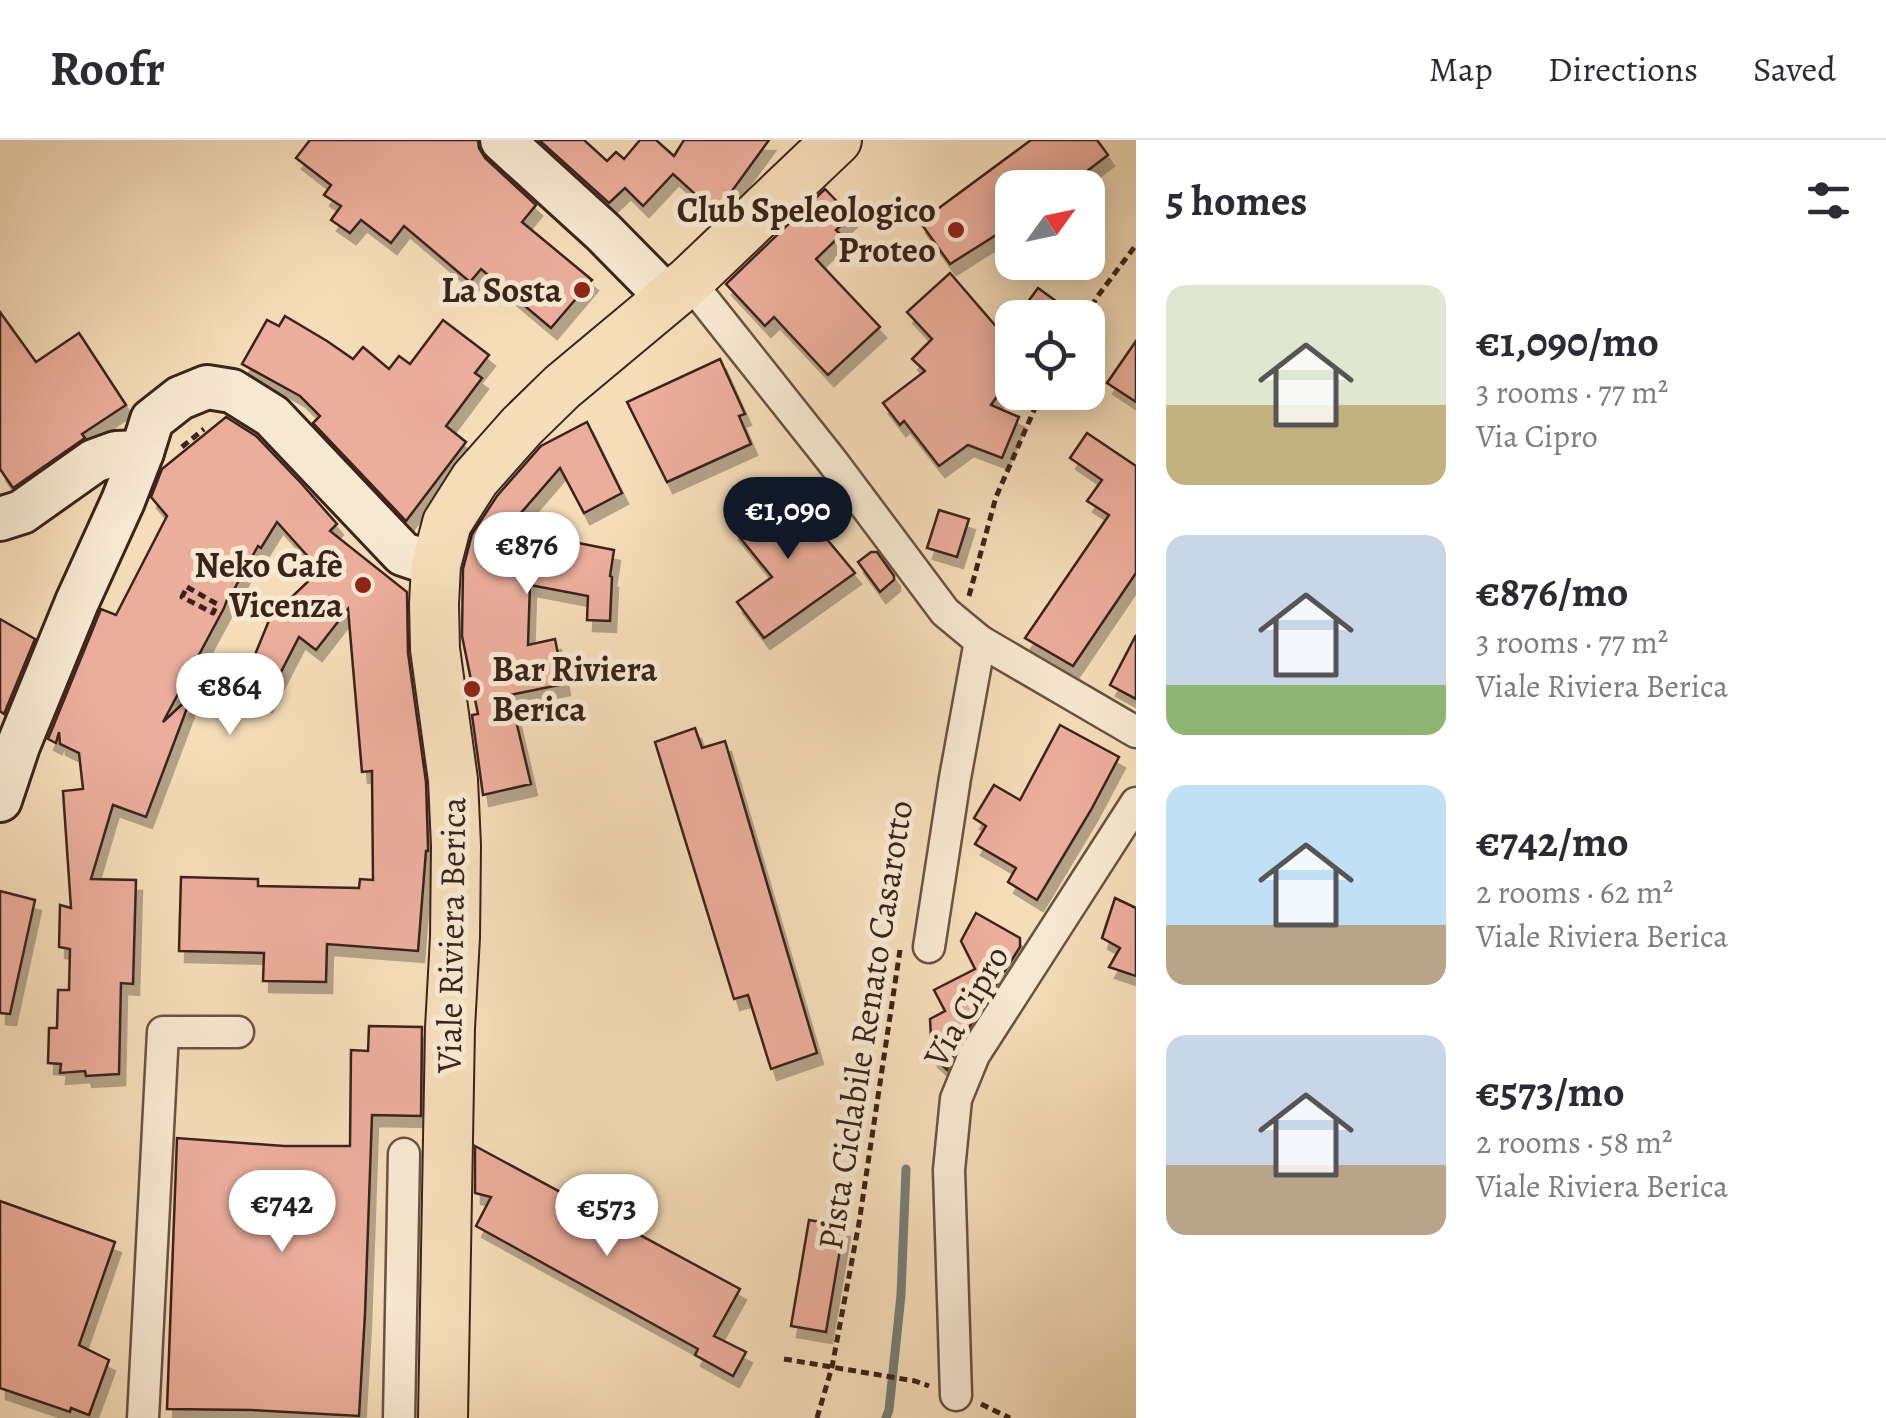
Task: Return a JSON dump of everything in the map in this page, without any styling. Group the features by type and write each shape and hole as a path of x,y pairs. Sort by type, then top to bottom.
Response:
{"main road":[{"name":"Viale Riviera Berica","path":"443,1418 456,846 452,780 434,649 434,604 436,565 447,523 475,479 522,426 562,387 679,290 837,140"}],"street":[{"path":"502,140 603,232 679,290 832,461 938,604 961,627 1136,732"},
{"path":"0,800 62,638 156,454 152,420 180,398 207,387 232,391 272,416 403,554 436,565"},
{"path":"0,519 22,512 94,461 116,452 156,454"},
{"name":"Via Cipro","path":"915,942 955,778 980,641"},
{"name":"Via Cipro","path":"956,1395 949,1170 956,1099 974,1055 1136,803"},
{"path":"144,1418 163,1032 238,1032"},
{"path":"400,1418 404,1154"}],"path":[{"path":"1095,300 1136,245"},
{"path":"965,612 996,496 1034,410"},
{"path":"156,454 212,423"},
{"path":"187,586 216,604 214,613 182,597 187,586"},
{"name":"Pista Ciclabile Renato Casarotto","path":"817,1418 832,1368 915,942"},
{"path":"784,1359 915,1381"}],"building":[{"path":"310,140 478,140 485,158 536,205 522,222 592,280 551,328 481,269 470,282 404,226 391,243 361,220 350,233 331,220 341,206 324,195 331,185 296,158"},
{"path":"539,140 584,140 607,161 616,152 624,159 640,140 656,140 674,156 684,140 769,140 716,213 673,174 643,206 625,188 609,203"},
{"path":"1031,140 1097,140 1108,155 1088,170 995,170 995,236 950,264 920,222"},
{"path":"825,189 851,216 836,230 841,235 816,259 880,327 828,375 774,317 765,326 726,284"},
{"path":"950,273 995,325 995,399 991,405 995,410 1019,417 1002,458 968,445 939,466 904,421 900,425 883,403 925,371 912,359 932,339 907,312"},
{"path":"1038,288 1055,300 1029,300"},
{"path":"0,312 36,362 79,333 126,405 13,488 0,469"},
{"path":"285,316 353,359 363,347 389,369 399,356 410,364 443,320 489,355 475,373 482,378 446,426 466,442 406,521 313,423 320,416 300,396 242,364 267,320 279,326"},
{"path":"1136,341 1136,402 1107,383"},
{"path":"720,359 745,414 739,416 751,444 667,482 627,402"},
{"path":"226,417 256,436 301,483 337,524 330,531 407,592 408,653 426,782 428,846 418,951 327,944 326,982 263,981 264,953 179,951 181,877 258,879 258,886 359,888 360,879 373,880 372,771 362,772 348,609 316,650 299,637 266,701 241,689 270,618 320,570 277,522 230,592 163,722 192,695 146,817 113,805 91,879 136,880 133,984 121,983 119,1074 60,1073 61,1064 48,1063 49,1028 57,1028 58,990 69,990 70,949 59,947 60,905 71,908 63,791 83,789 79,753 60,744 59,732 56,743 48,739 101,609 116,615 167,516 151,497 162,469"},
{"path":"587,422 622,493 584,513 560,468 507,529 614,550 610,621 587,620 588,596 530,585 528,645 555,639 564,684 510,695 531,784 483,795 472,715 478,714 462,636 463,569 472,534 497,496 541,446"},
{"path":"1087,433 1136,466 1136,573 1073,666 1025,638 1109,515 1087,501 1102,480 1070,458"},
{"path":"781,484 855,573 764,638 737,602 772,577 733,529"},
{"path":"939,510 969,519 957,557 927,548"},
{"path":"877,552 894,576 880,592 858,562"},
{"path":"0,619 35,639 4,714 0,711"},
{"path":"1136,635 1136,699 1110,685"},
{"path":"1060,725 1119,757 1037,900 1008,882 1016,868 975,844 986,826 974,818 994,785 1020,800"},
{"path":"695,728 702,748 725,741 817,1053 771,1069 748,995 734,999 655,742"},
{"path":"0,891 35,900 10,1014 0,1013"},
{"path":"1115,898 1136,908 1136,976 1109,967 1120,948 1102,938"},
{"path":"976,913 1020,938 1020,947 958,1045 947,1070 932,1056 930,1019 945,1011 934,990 975,969 961,941"},
{"path":"369,1026 422,1027 421,1116 372,1115 359,1416 167,1409 177,1138 284,1146 350,1146 351,1050 368,1051"},
{"path":"475,1146 740,1289 714,1336 746,1352 733,1376 695,1355 698,1349 476,1226 491,1197 475,1193"},
{"path":"0,1201 115,1242 79,1345 109,1360 89,1415 0,1388"},
{"path":"809,1220 844,1226 826,1332 791,1326"}],"waterway":[{"path":"886,1418 901,1295 906,1169"}],"place":[{"name":"Club Speleologico Proteo","path":"956,230"},
{"name":"La Sosta","path":"582,290"},
{"name":"Neko Cafè Vicenza","path":"363,585"},
{"name":"Bar Riviera Berica","path":"472,689"}]}
